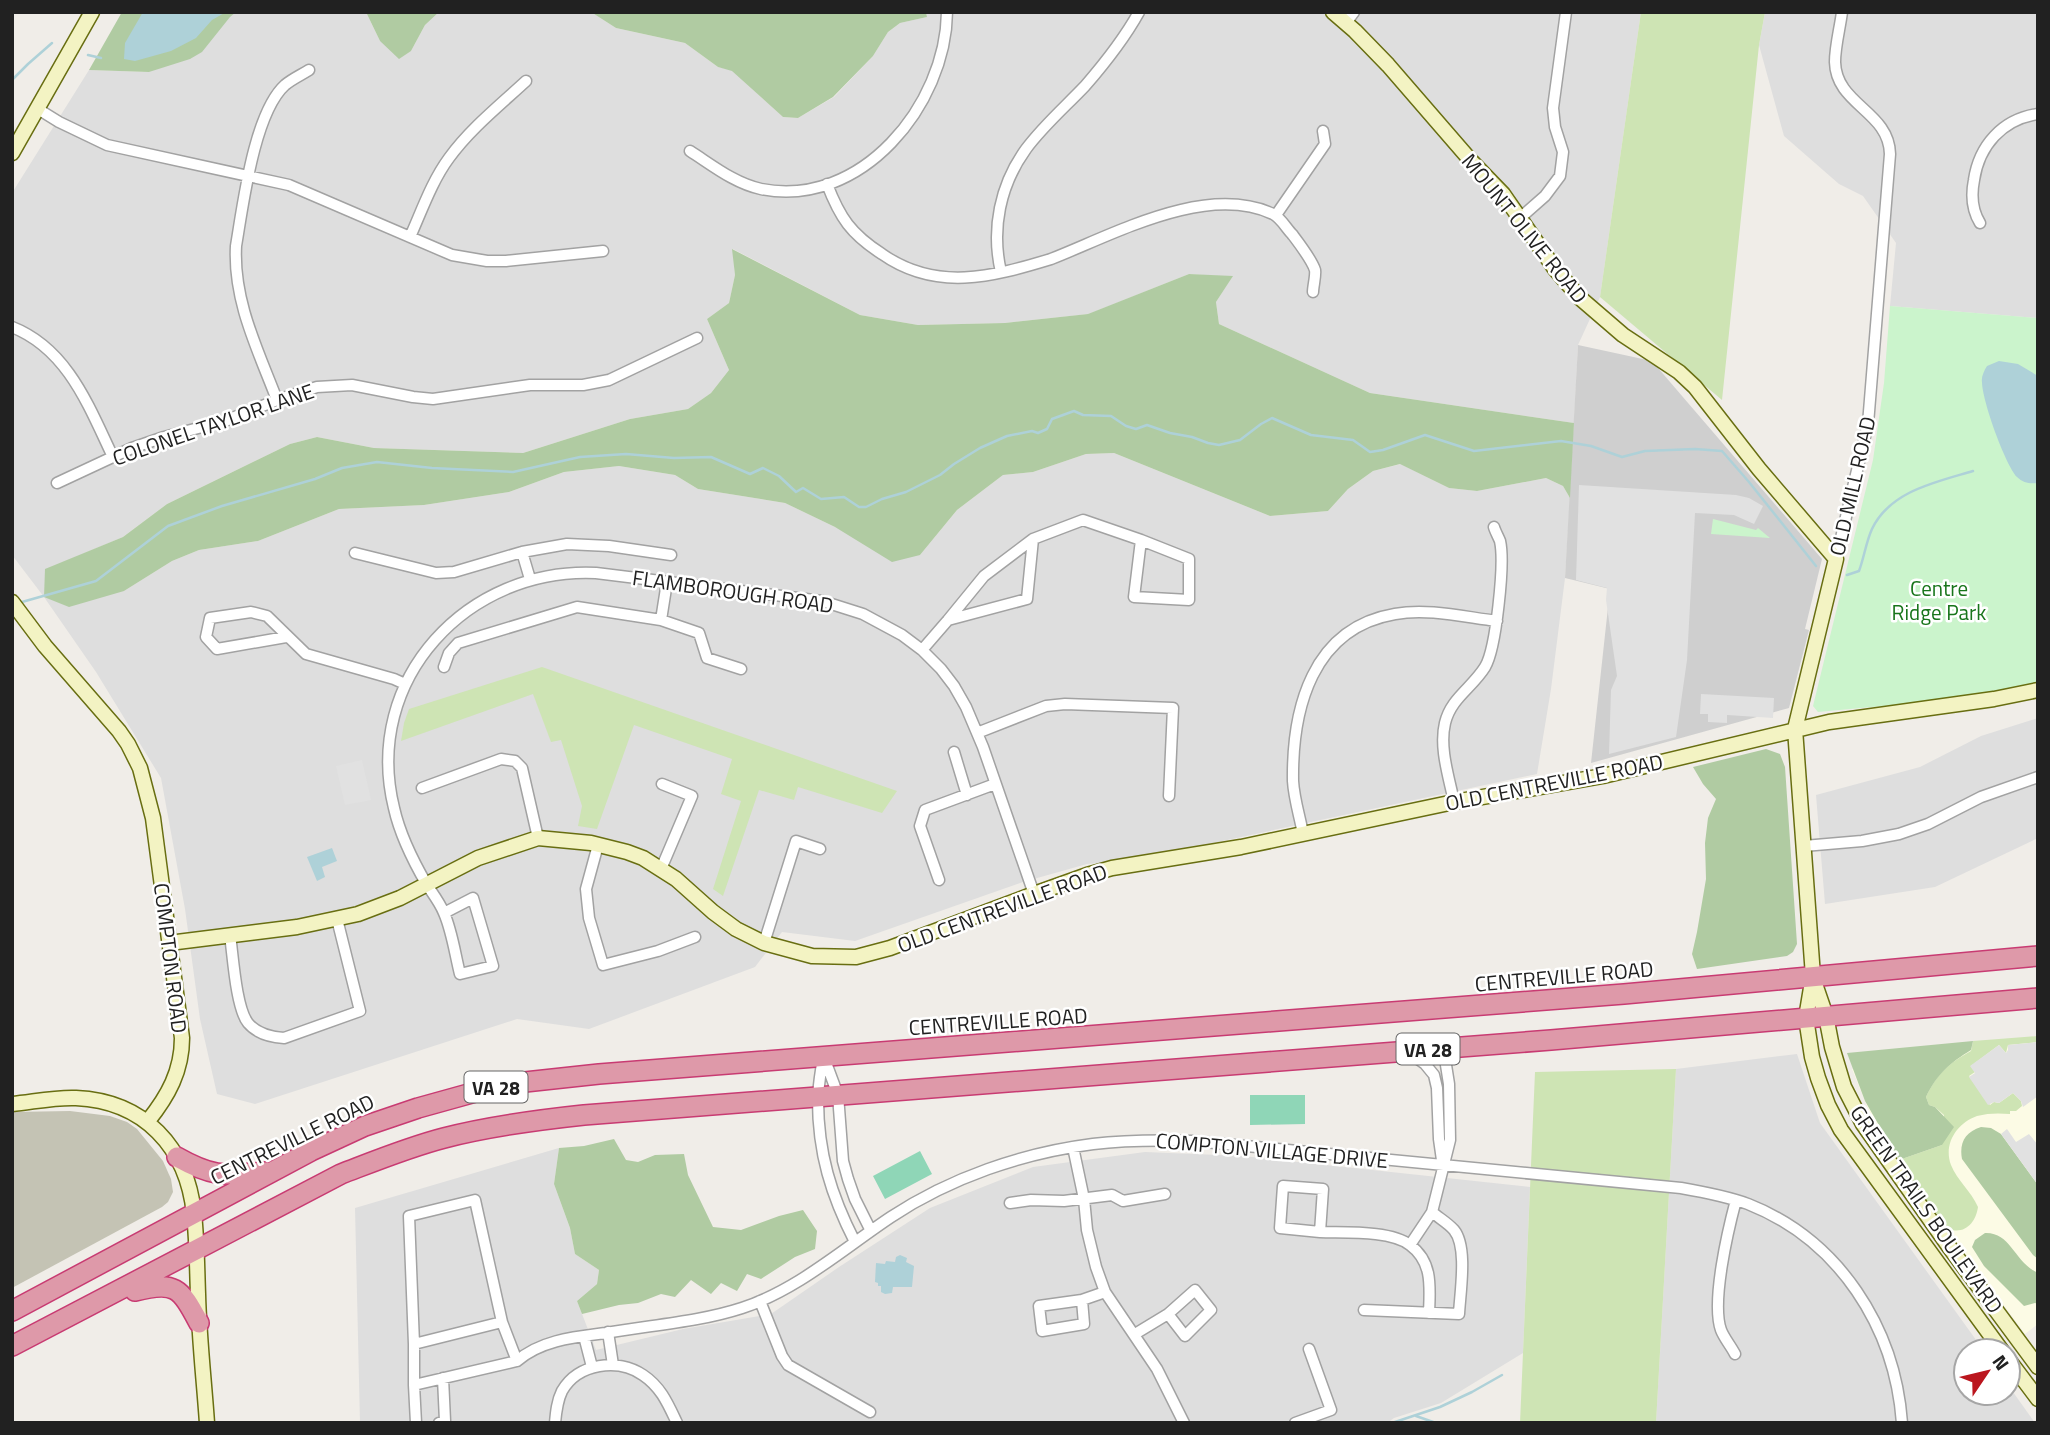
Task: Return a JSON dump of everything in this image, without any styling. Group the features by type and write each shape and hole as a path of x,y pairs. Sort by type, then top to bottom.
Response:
{"highway":[{"name":"CENTREVILLE ROAD","path":"12,1311 334,1140 418,1108 489,1088 599,1074 1624,994 2038,956"},
{"name":"VA 28","path":"12,1346 341,1174 442,1138 531,1121 2038,998"},
{"path":"177,1157 201,1170 221,1175 274,1171"},
{"path":"107,1297 166,1285 176,1289 186,1300 199,1323"}],"street":[{"path":"12,153 92,12"},
{"path":"690,151 734,179 759,188 791,191 827,184 849,174 878,155 907,126 924,99 937,71 945,38 947,12"},
{"path":"1001,272 995,245 996,230 1003,196 1017,163 1036,137 1111,54 1139,12"},
{"name":"MOUNT OLIVE ROAD","path":"1333,12 1350,18 1472,162 1503,194 1555,269 1580,298 1623,335 1679,372 1695,387 1759,469 1836,559"},
{"path":"1520,218 1545,195 1560,176 1563,152 1555,127 1553,108 1566,12"},
{"name":"OLD MILL ROAD","path":"1813,976 1795,729 1868,424 1890,154 1890,143 1881,127 1870,112 1856,104 1838,76 1835,62 1842,12"},
{"path":"277,400 243,309 236,279 236,246 260,130 271,105 286,84 309,70"},
{"path":"410,237 449,157 466,137 526,80"},
{"path":"38,109 107,145 300,190 452,255 506,261 603,251"},
{"path":"1980,223 1973,208 1972,193 1976,165 1981,154 2000,130 2020,119 2038,114"},
{"path":"1276,215 1325,144 1324,131"},
{"path":"827,184 835,206 850,229 868,246 900,266 922,275 947,278 1001,272 1051,260 1157,216 1181,210 1240,205 1276,215 1298,242 1315,270 1313,292"},
{"path":"12,327 23,331 46,347 69,371 113,457"},
{"name":"COLONEL TAYLOR LANE","path":"57,483 164,437 225,421 299,392 332,385 352,385 433,399 530,385 583,386 608,380 697,338"},
{"path":"922,650 984,576 1033,539 1083,520 1141,540 1189,559 1189,600 1134,597 1141,540"},
{"path":"1454,802 1443,738 1445,722 1456,699 1489,660 1494,645 1501,559 1500,541 1493,527"},
{"path":"948,620 1027,599 1033,539"},
{"path":"355,553 436,573 454,572 522,552 567,544 609,546 671,555"},
{"path":"522,552 530,579"},
{"name":"FLAMBOROUGH ROAD","path":"444,913 473,898 493,967 460,974 444,913 400,829 389,782 389,755 392,728 405,684 440,633 470,607 503,589 530,579 555,574 582,573 822,601 843,606 883,623 902,635 922,650 954,686 966,707 1034,894"},
{"path":"661,620 667,582"},
{"name":"COMPTON ROAD","path":"12,602 45,646 119,731 135,756 145,783 153,818 182,1025 182,1044 174,1080 162,1103 148,1121"},
{"path":"444,667 449,653 458,643 577,607 661,620 699,633 708,658 741,670"},
{"path":"286,636 217,649 206,637 210,618 251,612 267,616 306,654 405,684"},
{"path":"1303,834 1293,780 1298,721 1305,690 1325,655 1358,628 1391,615 1430,613 1497,621"},
{"name":"OLD CENTREVILLE ROAD","path":"169,943 297,927 337,919 383,905 478,858 538,838 598,845 627,852 662,869 736,929 764,943 812,956 856,957 890,948 1112,868 1210,853 1454,802 1604,776 1843,719 2038,691"},
{"path":"977,733 1046,706 1065,704 1173,708 1169,796"},
{"path":"954,752 967,795"},
{"path":"422,788 501,759 515,761 522,768 538,838"},
{"path":"1804,846 1862,841 1899,834 1928,824 1981,797 2038,777"},
{"path":"662,784 692,796 662,869"},
{"path":"939,880 920,826 925,810 995,784"},
{"path":"764,943 796,841 820,849"},
{"path":"598,845 586,889 589,918 603,965 658,951 695,937"},
{"path":"230,935 240,1009 248,1023 258,1032 284,1038 360,1011 337,919"},
{"name":"GREEN TRAILS BOULEVARD","path":"1813,976 1844,1087 1863,1124 2038,1367"},
{"name":"GREEN TRAILS BOULEVARD","path":"1813,976 1806,1018 1812,1057 1828,1105 1841,1130 1992,1337"},
{"path":"1409,1245 1432,1212 1450,1140 1446,1059 1455,1047"},
{"path":"1406,1051 1434,1075 1443,1165"},
{"path":"823,1057 828,1096 846,1170 855,1199 871,1231"},
{"path":"823,1057 828,1096 824,1158 835,1201 855,1242"},
{"path":"12,1104 87,1099 126,1109 148,1121 177,1157 194,1212 207,1423"},
{"name":"COMPTON VILLAGE DRIVE","path":"414,1385 517,1361 528,1351 556,1341 709,1316 760,1301 794,1283 923,1199 978,1172 1015,1160 1073,1147 1141,1140 1194,1141 1681,1188 1715,1194 1762,1210 1821,1249 1850,1281 1873,1316 1890,1356 1900,1398 1902,1423"},
{"path":"1073,1147 1084,1199 1087,1230 1105,1292 1157,1370 1184,1423"},
{"path":"1320,1231 1323,1189 1283,1186 1280,1228 1389,1237 1399,1239 1422,1256 1430,1279 1429,1313"},
{"path":"1010,1203 1031,1200 1064,1201 1112,1195 1123,1202 1166,1194"},
{"path":"416,1423 409,1216 475,1200 502,1322 517,1361"},
{"path":"1735,1354 1721,1331 1719,1298 1722,1264 1736,1200"},
{"path":"1364,1310 1459,1314 1462,1252 1459,1240 1453,1230 1432,1212"},
{"path":"1082,1300 1084,1324 1042,1331 1039,1306 1082,1300 1105,1292"},
{"path":"760,1301 782,1356 789,1365 870,1412"},
{"path":"1135,1334 1168,1314"},
{"path":"414,1344 502,1322"},
{"path":"608,1332 613,1365"},
{"path":"584,1336 592,1367"},
{"path":"1295,1423 1331,1410 1309,1349"},
{"path":"555,1423 556,1409 563,1390 576,1377 592,1367 613,1365 629,1367 644,1375 661,1391 677,1423"},
{"path":"439,1423 445,1421 443,1378"},
{"path":"2022,1378 2038,1399"}],"shaded area":[{"path":"236,12 366,12 380,41 411,51 425,25 439,12 591,12 616,28 685,43 718,67 732,70 783,117 798,118 834,97 873,56 888,32 900,23 927,17 926,12 1641,12 1600,297 1578,345 1574,423 1370,393 1219,324 1216,302 1232,277 1189,274 1089,314 1005,323 918,325 860,315 733,249 735,275 729,303 707,319 729,370 711,393 688,409 630,419 523,453 374,448 317,437 290,444 167,504 123,537 45,570 124,591 172,561 199,550 258,541 339,509 424,505 509,492 564,472 619,466 675,475 698,489 785,503 835,527 920,555 957,510 1003,475 1033,472 1086,454 1114,453 1270,516 1328,511 1348,489 1373,471 1401,464 1449,488 1477,491 1546,478 1563,486 1570,498 1565,578 1537,774 1133,860 1087,864 1023,882 855,941 782,932 755,967 589,1029 517,1019 255,1104 217,1094 200,1019 185,909 161,778 96,672 12,555 12,193 89,70 149,72"},
{"path":"1765,12 2038,12 2038,318 1890,306 1896,243 1863,196 1839,184 1784,136 1759,45"},
{"path":"1578,345 1652,361 1822,559 1805,629 1809,630 1789,708 1591,763 1610,589 1565,578"},
{"path":"1579,485 1736,495 1749,498 1763,506 1754,524 1734,515 1695,513 1687,660 1676,737 1609,754 1611,690 1617,676 1606,600 1607,588 1576,580"},
{"path":"1701,694 1774,698 1773,718 1727,715 1727,723 1708,722 1708,714 1700,714"},
{"path":"2038,718 2038,838 1935,887 1825,904 1816,795 1920,767 1981,736"},
{"path":"362,760 371,800 345,805 336,766"},
{"path":"2038,1036 2038,1324 2025,1334 1913,1183 1870,1113 1852,1069"},
{"path":"2038,1042 2038,1096 2023,1107 2013,1093 1999,1103 1988,1105 1969,1077 1975,1073 1970,1066 1999,1045 2006,1053 2008,1045"},
{"path":"1797,1054 1820,1123 1974,1337 1952,1337 1952,1407 2022,1407 2022,1405 2035,1423 1656,1423 1676,1069"},
{"path":"70,1111 110,1116 137,1129 163,1161 173,1192 162,1207 12,1288 12,1112"},
{"path":"2007,1129 2016,1142 2029,1134 2038,1145 2038,1185 2001,1134"},
{"path":"559,1148 554,1184 570,1228 575,1254 599,1270 597,1284 577,1301 596,1350 683,1329 771,1314 930,1208 1033,1167 1145,1152 1243,1156 1530,1187 1523,1353 1441,1403 1394,1418 1387,1423 360,1423 355,1208"}],"green space":[{"path":"122,12 236,12 202,52 190,59 149,72 89,70"},
{"path":"366,12 439,12 425,25 411,51 399,59 380,41"},
{"path":"591,12 926,12 927,17 900,23 888,32 873,56 833,97 798,118 783,117 732,71 718,67 685,43 616,28"},
{"path":"1641,12 1765,12 1759,45 1722,400 1600,297"},
{"path":"732,249 860,315 918,325 1005,323 1088,314 1189,274 1233,276 1216,302 1219,324 1370,393 1574,423 1570,498 1563,486 1546,478 1477,491 1449,488 1400,464 1373,471 1348,489 1328,511 1270,516 1114,453 1086,454 1033,472 1003,475 957,510 920,555 892,562 835,527 785,503 698,489 675,475 619,466 564,472 509,492 424,505 339,509 258,541 199,550 172,561 124,591 69,607 44,597 45,569 123,537 167,504 290,444 317,437 374,448 523,453 630,419 688,409 711,393 729,370 707,319 729,303 735,275"},
{"name":"Centre Ridge Park","path":"1890,306 2038,318 2038,683 1956,698 1818,712 1813,706 1873,460 1884,383"},
{"path":"1713,519 1756,530 1758,528 1770,538 1711,534"},
{"path":"542,667 897,791 882,813 798,787 794,800 759,790 723,896 713,889 741,801 721,794 732,759 634,725 597,829 578,826 582,806 561,740 551,742 533,694 401,741 409,709"},
{"path":"1766,749 1780,754 1785,767 1797,944 1787,956 1697,969 1692,954 1706,879 1705,843 1708,818 1716,799 1693,767"},
{"path":"2038,1036 2038,1042 2008,1045 2006,1053 1999,1045 1971,1066 1975,1072 1969,1076 1990,1105 1999,1103 2013,1093 2022,1106 2016,1111 2010,1111 2010,1114 1977,1116 1963,1124 1954,1135 1949,1149 1951,1165 1978,1207 1969,1226 1960,1230 1949,1229 1914,1185 1899,1160 1942,1145 1944,1115 1929,1105 1926,1097 1944,1070 1971,1051 1973,1041"},
{"path":"1973,1041 1971,1050 1945,1070 1926,1097 1929,1105 1935,1107 1954,1127 1942,1145 1899,1160 1865,1101 1847,1053"},
{"path":"1676,1069 1656,1423 1520,1423 1535,1072"},
{"path":"1250,1095 1305,1095 1305,1124 1250,1125"},
{"path":"1981,1127 1991,1128 2001,1134 2038,1185 2038,1259 1962,1159 1964,1139"},
{"path":"614,1139 626,1160 638,1162 655,1155 684,1154 688,1175 713,1227 741,1230 803,1210 817,1231 815,1249 795,1257 761,1279 747,1274 737,1291 721,1283 711,1294 691,1280 675,1297 661,1294 638,1303 582,1314 577,1301 597,1284 599,1270 575,1254 570,1228 554,1184 559,1148"},
{"path":"920,1151 932,1174 885,1199 873,1176"},
{"path":"1985,1233 2001,1237 2023,1262 2038,1273 2038,1304 2024,1306 1984,1266 1972,1247 1975,1240"}],"water":[{"path":"143,12 226,12 212,20 196,38 171,51 135,61 124,59 125,43"},
{"path":"1999,361 2018,364 2038,376 2038,483 2027,483 2017,477 2006,459 1990,417 1982,378 1987,366"},
{"path":"332,848 337,861 322,867 325,877 317,881 307,857"},
{"path":"900,1255 914,1266 912,1287 893,1287 892,1293 885,1294 875,1282 876,1263 895,1262"}],"waterway":[{"path":"12,80 52,43"},
{"path":"88,55 101,58"},
{"path":"22,602 96,581 168,526 342,468 377,462 513,472 580,457 626,454 674,458 711,457 750,474 763,468 779,476 796,492 803,488 821,499 844,497 859,507 866,507 906,492 940,475 980,448 1007,436 1032,431 1038,433 1047,429 1052,419 1074,411 1083,415 1111,416 1136,429 1147,425 1219,445 1240,440 1272,418 1311,435 1353,440 1370,452 1425,435 1474,451 1561,441 1591,446 1622,457 1645,451 1722,451 1816,566"},
{"path":"1847,575 1859,571 1872,529 1890,505 1915,490 1973,471"},
{"path":"1392,1423 1440,1407 1502,1375"},
{"path":"1416,1416 1436,1423"}]}
